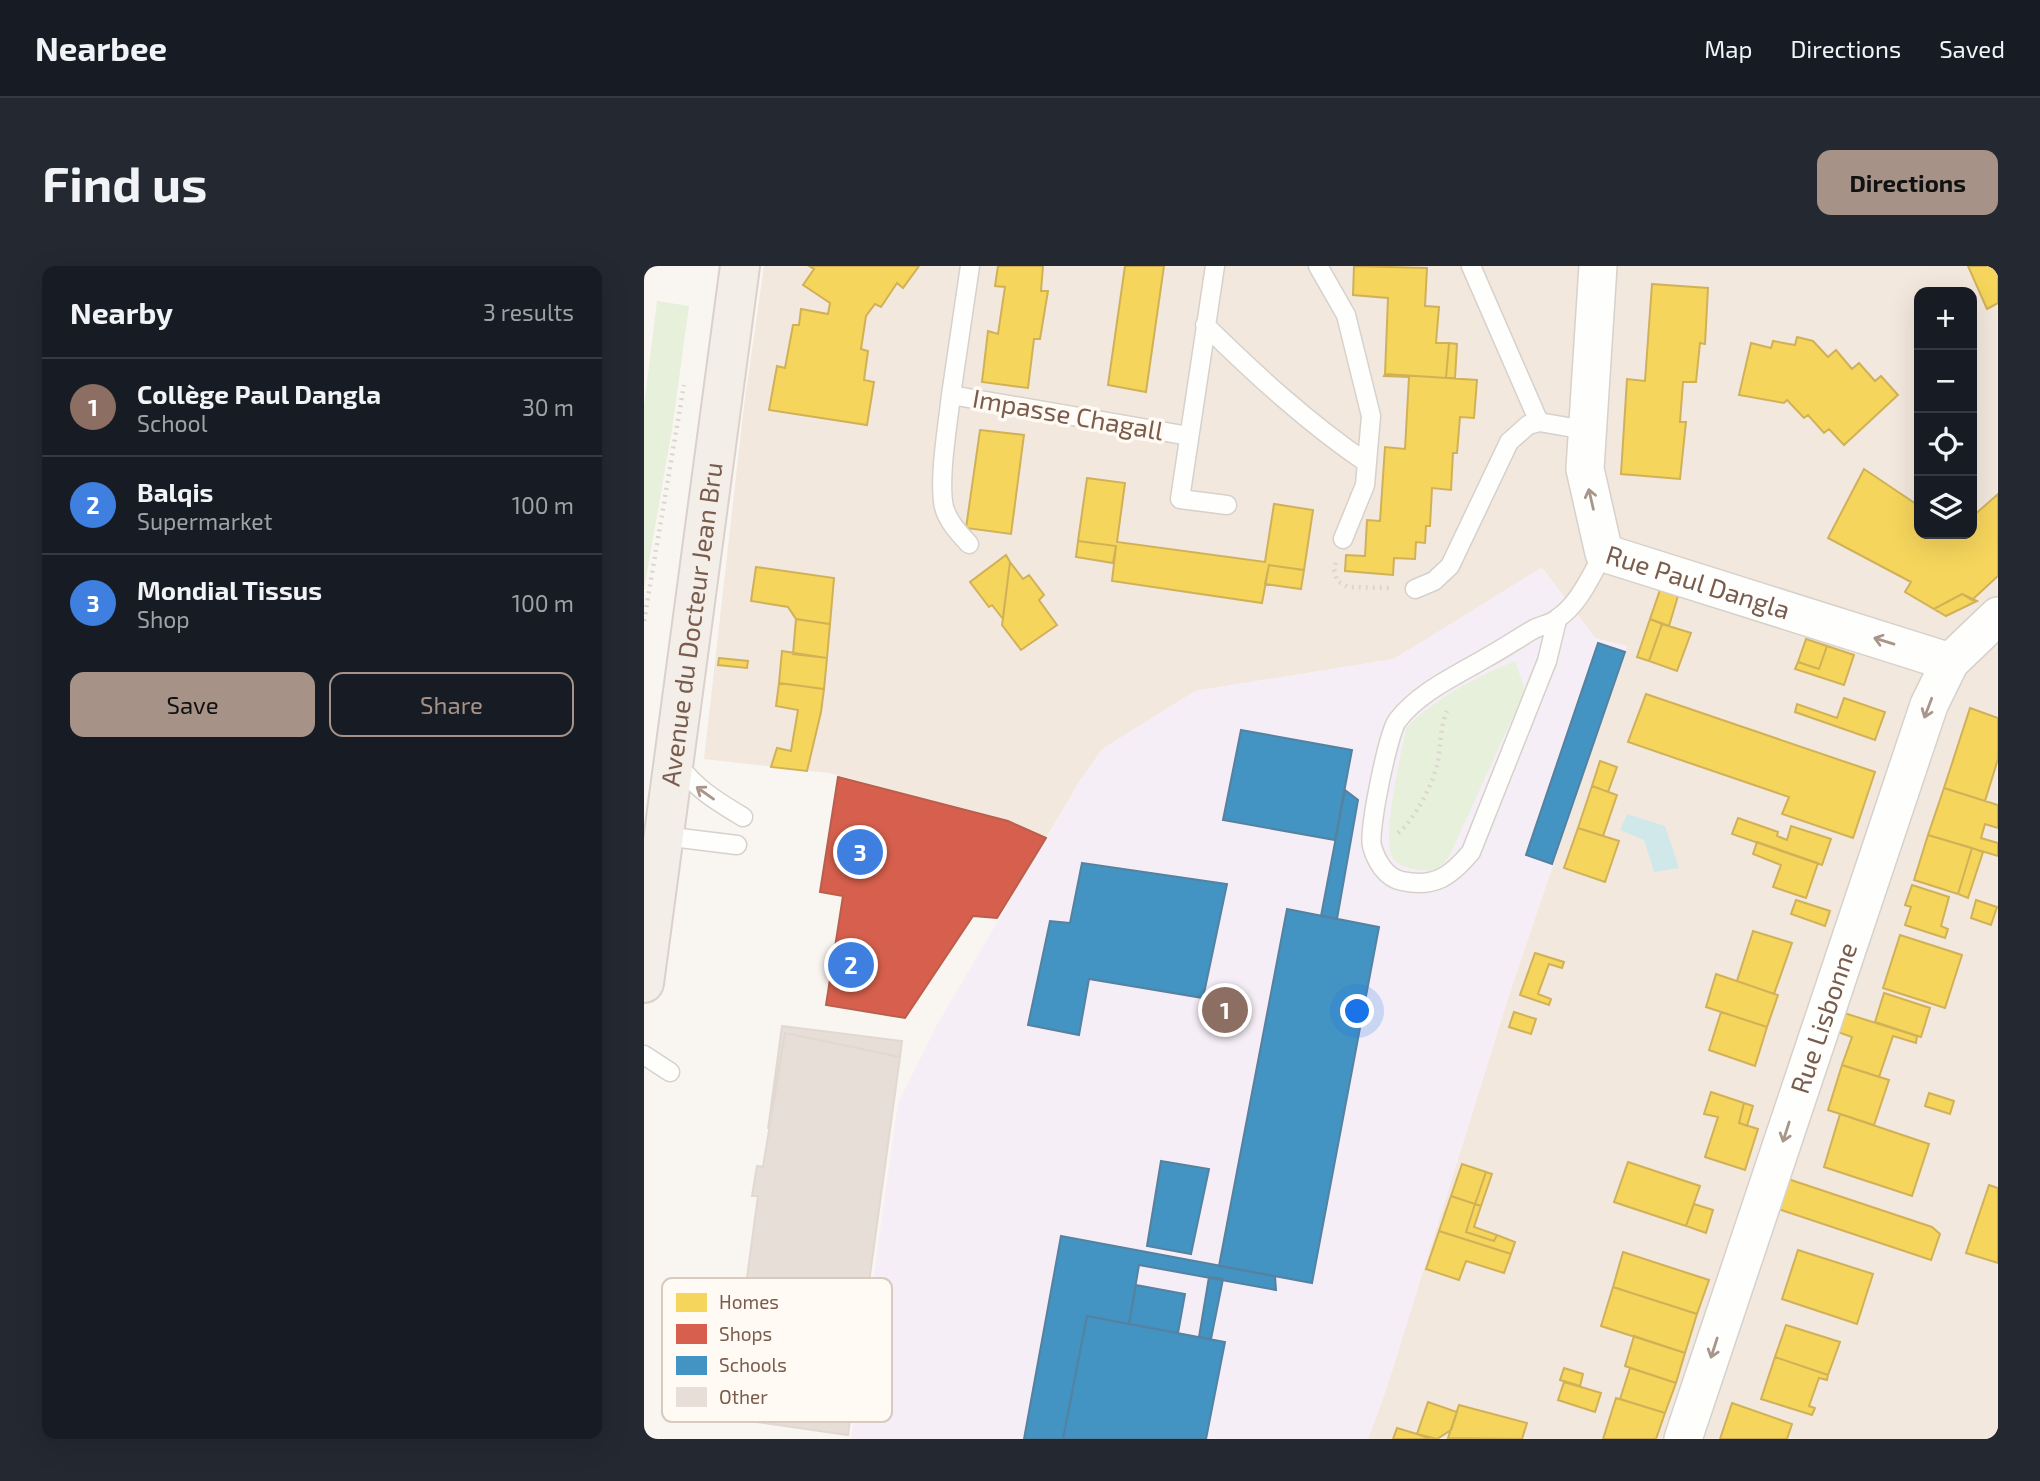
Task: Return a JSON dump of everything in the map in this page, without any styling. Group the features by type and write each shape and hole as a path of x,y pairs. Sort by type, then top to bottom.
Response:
{"main road":[{"name":"Avenue du Docteur Jean Bru","path":"644,983 740,266"}],"street":[{"name":"Rue Paul Dangla","path":"1598,266 1585,469 1604,553 1950,662"},
{"name":"Rue Lisbonne","path":"1683,1439 1929,705 1950,662 1998,616"}],"lane":[{"name":"Impasse Chagall","path":"970,266 951,396 1189,436"},
{"path":"1216,266 1180,499 1227,505"},
{"path":"1318,266 1346,315 1371,416 1365,485 1343,539"},
{"path":"1471,266 1539,422"},
{"path":"1205,325 1260,378 1333,440 1367,463"},
{"path":"951,396 946,437 944,506 952,525 968,544"},
{"path":"1415,589 1434,581 1450,566 1509,442 1528,425 1539,422 1586,430"},
{"path":"1557,620 1548,661 1471,852 1443,878 1420,884 1397,880 1381,867 1371,844 1382,773 1396,723 1412,706 1442,683 1537,627 1557,620 1574,603 1604,553"},
{"path":"674,760 690,782 743,817"},
{"path":"664,836 737,845"},
{"path":"644,1055 670,1072"}],"path":[{"path":"644,621 685,380"},
{"path":"1343,539 1334,569 1336,581 1348,587 1415,589"},
{"path":"1371,844 1401,832 1420,806 1438,765 1442,722 1448,709"}],"shaded area":[{"path":"764,266 1998,266 1998,1439 1368,1439 1386,1390 1509,995 1627,647 1595,638 1542,568 1394,659 1195,691 1081,779 1046,838 1008,820 829,773 704,759 744,406"},
{"path":"1541,568 1595,638 1627,646 1509,995 1386,1390 1368,1439 851,1439 853,1422 892,1422 892,1278 874,1278 898,1103 937,1025 1081,779 1102,749 1195,691 1394,659"}],"green space":[{"path":"657,301 689,306 672,430 644,590 644,407"},
{"path":"1515,661 1525,690 1449,857 1436,871 1402,866 1394,860 1390,851 1389,836 1393,797 1406,728 1430,707 1457,689"}],"water":[{"path":"1627,814 1665,826 1679,868 1654,872 1644,840 1620,830"}],"building: Homes":[{"path":"809,266 919,266 903,288 897,283 881,307 875,304 866,316 861,349 868,351 864,380 874,382 867,425 769,410 777,366 785,368 793,325 799,325 801,309 828,314 830,303 803,285 814,269"},
{"path":"998,266 1043,266 1041,291 1048,291 1040,339 1034,339 1028,388 982,382 988,331 998,334 1005,287 995,286"},
{"path":"1125,266 1164,266 1146,392 1108,385"},
{"path":"1354,266 1427,268 1425,306 1439,307 1436,343 1449,343 1446,378 1385,374 1388,298 1353,295"},
{"path":"1968,266 1998,266 1998,303 1987,309"},
{"path":"1652,284 1708,288 1705,344 1700,343 1696,382 1683,382 1680,422 1686,422 1680,479 1621,474 1627,379 1645,381"},
{"path":"1797,337 1813,341 1828,357 1836,350 1852,369 1859,363 1875,381 1881,376 1898,395 1844,445 1829,429 1824,433 1808,415 1804,418 1787,400 1784,403 1739,395 1751,343 1771,348 1773,341 1795,345"},
{"path":"1449,343 1457,344 1455,378 1446,378"},
{"path":"1385,374 1477,380 1474,418 1460,417 1457,453 1453,453 1451,490 1432,488 1430,526 1426,526 1425,543 1416,542 1415,559 1394,558 1393,575 1345,571 1346,555 1365,556 1367,520 1380,521 1385,447 1405,449 1409,377 1384,376"},
{"path":"980,430 1024,435 1011,534 966,528"},
{"path":"1864,469 1914,503 1914,539 1977,539 1977,513 1998,494 1998,576 1972,600 1962,594 1934,609 1905,592 1911,582 1828,538"},
{"path":"1087,478 1125,483 1117,542 1265,562 1274,504 1313,510 1304,570 1269,565 1262,603 1112,581 1116,546 1078,541"},
{"path":"1078,541 1116,546 1113,563 1076,557"},
{"path":"1006,555 1010,562 1003,619 992,605 989,607 970,582"},
{"path":"1010,562 1023,579 1029,575 1044,595 1039,600 1057,625 1021,650 1002,625"},
{"path":"1269,565 1304,570 1301,589 1265,584"},
{"path":"756,567 834,578 830,624 796,619 788,607 751,601"},
{"path":"1660,590 1678,596 1669,626 1650,619"},
{"path":"1962,594 1977,601 1946,616 1934,609"},
{"path":"796,619 830,624 827,658 793,654"},
{"path":"1650,619 1662,624 1649,661 1637,657"},
{"path":"1662,624 1691,633 1677,671 1649,661"},
{"path":"1806,639 1827,646 1819,669 1798,662"},
{"path":"1827,646 1854,655 1844,685 1795,669 1798,662 1819,669"},
{"path":"782,651 827,658 824,689 779,683"},
{"path":"719,658 748,661 747,668 718,665"},
{"path":"779,683 824,689 807,771 771,767 777,748 791,751 798,710 776,706"},
{"path":"1646,694 1875,772 1853,838 1782,814 1789,797 1628,742"},
{"path":"1844,698 1885,712 1875,740 1795,712 1797,704 1837,718"},
{"path":"1970,708 1998,718 1998,759 1985,801 1944,788"},
{"path":"1600,761 1617,767 1608,792 1592,786"},
{"path":"1592,786 1617,795 1603,836 1578,828"},
{"path":"1944,788 1998,805 1998,828 1985,824 1981,838 1998,843 1998,856 1928,835"},
{"path":"1738,818 1778,832 1777,836 1787,840 1791,826 1831,839 1822,865 1732,834"},
{"path":"1578,828 1619,841 1605,882 1564,868"},
{"path":"1928,835 1972,848 1958,894 1914,880"},
{"path":"1757,842 1818,863 1806,898 1773,887 1781,865 1753,854"},
{"path":"1972,848 1983,852 1968,898 1958,894"},
{"path":"1912,885 1949,897 1941,926 1948,929 1945,938 1905,925 1911,907 1905,905"},
{"path":"1796,900 1830,911 1825,926 1791,914"},
{"path":"1976,900 1997,907 1991,925 1971,918"},
{"path":"1753,931 1792,943 1774,994 1737,981"},
{"path":"1900,935 1962,955 1945,1008 1883,988"},
{"path":"1535,953 1564,962 1562,968 1549,964 1538,994 1551,999 1549,1005 1520,995"},
{"path":"1716,974 1778,995 1767,1027 1706,1007"},
{"path":"1884,993 1930,1008 1921,1037 1875,1022"},
{"path":"1514,1012 1536,1019 1531,1034 1509,1027"},
{"path":"1721,1012 1767,1027 1755,1066 1709,1050"},
{"path":"1841,1012 1917,1036 1916,1043 1893,1036 1879,1077 1842,1065 1852,1037 1835,1031"},
{"path":"1842,1065 1889,1080 1874,1125 1828,1110"},
{"path":"1711,1092 1744,1103 1739,1123 1758,1129 1745,1170 1705,1157 1718,1117 1704,1114"},
{"path":"1929,1093 1954,1101 1950,1114 1925,1106"},
{"path":"1744,1103 1753,1106 1747,1126 1739,1123"},
{"path":"1840,1114 1929,1144 1912,1196 1824,1167"},
{"path":"1628,1162 1700,1186 1686,1226 1614,1202"},
{"path":"1462,1164 1486,1172 1475,1204 1451,1196"},
{"path":"1486,1172 1492,1174 1481,1206 1475,1204"},
{"path":"1788,1179 1932,1227 1940,1234 1931,1260 1778,1209"},
{"path":"1989,1185 1998,1188 1998,1263 1966,1253"},
{"path":"1451,1196 1475,1204 1466,1232 1494,1241 1497,1235 1515,1242 1511,1254 1439,1231"},
{"path":"1475,1204 1481,1206 1474,1227 1497,1235 1494,1241 1466,1232"},
{"path":"1694,1204 1713,1210 1706,1233 1686,1226"},
{"path":"1439,1231 1511,1254 1504,1273 1466,1261 1459,1280 1426,1269"},
{"path":"1798,1250 1873,1274 1857,1324 1782,1299"},
{"path":"1623,1252 1709,1280 1697,1314 1613,1287"},
{"path":"1613,1287 1697,1314 1685,1353 1601,1326"},
{"path":"1786,1325 1840,1342 1828,1375 1775,1357"},
{"path":"1634,1336 1685,1353 1676,1383 1625,1366"},
{"path":"1775,1357 1828,1375 1827,1380 1819,1378 1809,1406 1815,1408 1812,1415 1761,1399"},
{"path":"1564,1368 1583,1374 1580,1386 1560,1380"},
{"path":"1630,1368 1676,1383 1665,1413 1620,1399"},
{"path":"1564,1382 1601,1393 1595,1412 1558,1400"},
{"path":"1616,1398 1665,1413 1656,1439 1603,1439"},
{"path":"1428,1402 1457,1412 1451,1430 1437,1439 1417,1434"},
{"path":"1732,1403 1792,1424 1787,1439 1720,1439"},
{"path":"1459,1405 1527,1423 1522,1439 1448,1438"},
{"path":"1397,1428 1417,1434 1431,1439 1393,1439"}],"building: Shops":[{"path":"838,777 1008,821 1046,838 997,918 973,916 905,1018 826,1005 843,896 820,892"}],"building: Schools":[{"path":"1598,643 1625,652 1552,864 1526,855"},
{"path":"1241,730 1352,750 1335,840 1223,820"},
{"path":"1345,790 1358,800 1337,919 1321,916"},
{"path":"1082,863 1227,884 1203,998 1089,979 1079,1035 1028,1025 1050,921 1070,923"},
{"path":"1287,909 1379,927 1312,1283 1219,1266"},
{"path":"1161,1161 1209,1169 1191,1254 1147,1246"},
{"path":"1061,1236 1275,1276 1276,1290 1139,1265 1129,1324 1087,1316 1063,1439 1024,1439"},
{"path":"1209,1277 1223,1279 1211,1339 1199,1337"},
{"path":"1136,1285 1185,1294 1178,1333 1129,1324"},
{"path":"1087,1316 1225,1342 1206,1439 1063,1439"}],"building: Other":[{"path":"782,1026 902,1041 900,1057 785,1033 768,1129"},
{"path":"785,1033 900,1057 870,1278 747,1278 758,1196 752,1196 757,1166 763,1167"},
{"path":"756,1422 850,1422 848,1435"}],"place":[{"name":"Mondial Tissus","path":"860,852"},
{"name":"Balqis","path":"851,965"},
{"name":"Collège Paul Dangla","path":"1225,1010"}]}
